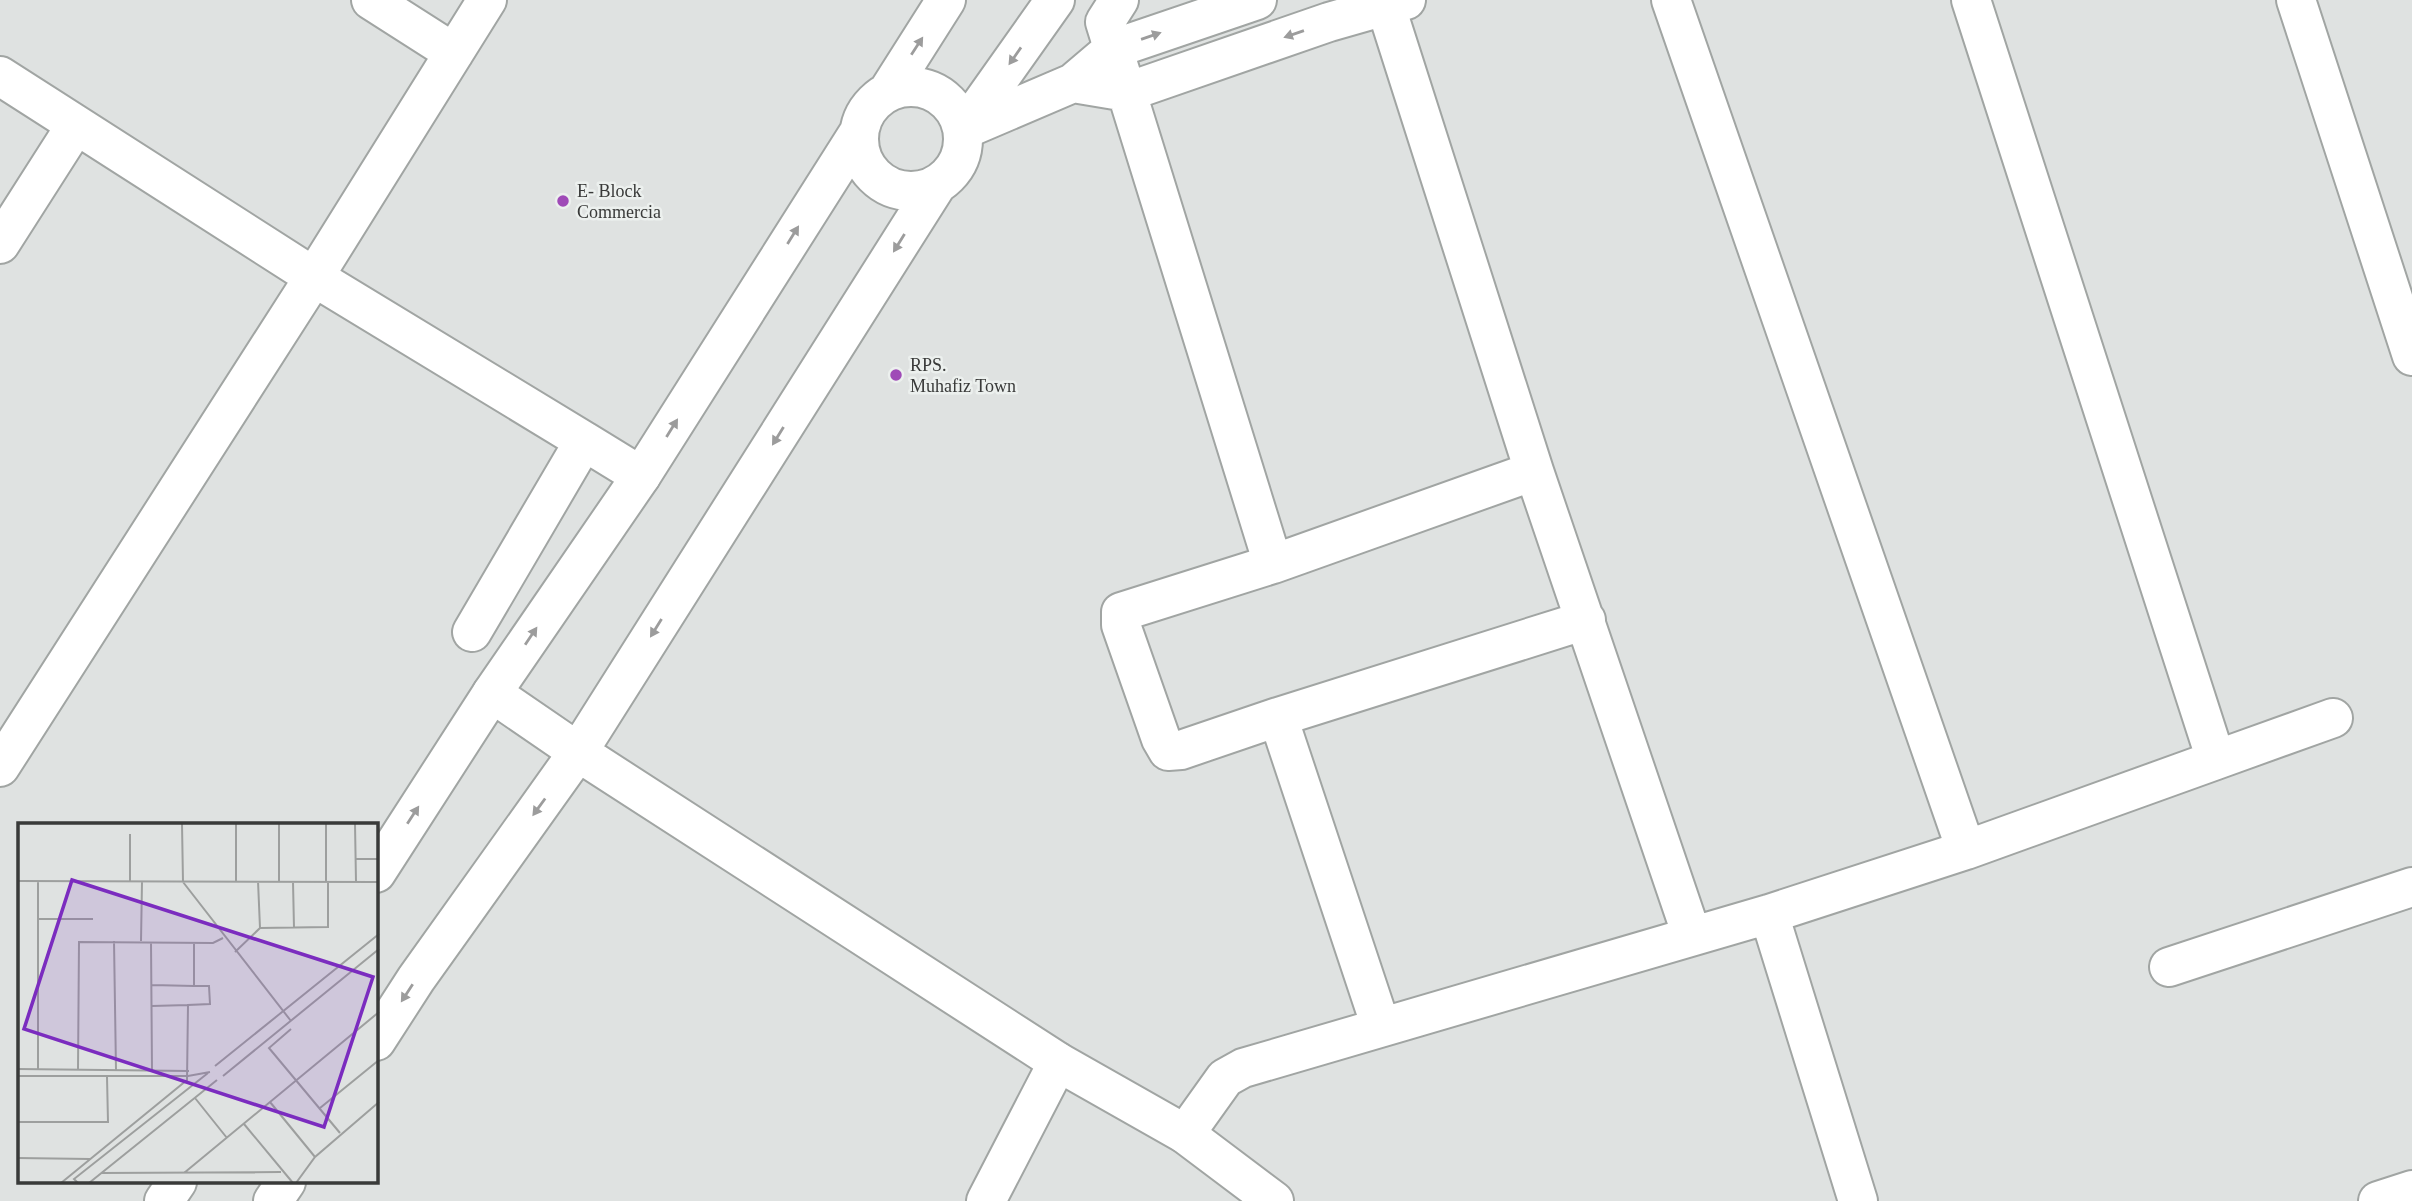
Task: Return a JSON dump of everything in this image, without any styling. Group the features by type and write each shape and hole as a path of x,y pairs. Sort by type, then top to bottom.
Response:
{"street":[{"path":"371,0 454,53"},
{"path":"0,767 314,277 487,0"},
{"path":"887,93 946,0"},
{"path":"963,130 1055,0"},
{"path":"1119,0 1105,22 1273,564"},
{"path":"963,130 1073,83 1113,49 1257,0"},
{"path":"1671,0 1966,850"},
{"path":"1971,0 2216,760"},
{"path":"2297,0 2412,356"},
{"path":"1073,83 1127,92 1326,11 1396,3 1534,471 1692,936"},
{"path":"0,76 314,277 640,477"},
{"path":"378,870 492,693 640,477 859,132 864,116 874,103 887,93 902,88 919,87 934,92 958,114 963,130 963,147 958,162 949,176 936,186 578,752 416,979 378,1038"},
{"path":"0,244 76,125"},
{"path":"859,132 859,148 864,163 874,177 887,186 903,191 920,191 936,186"},
{"path":"472,632 584,441"},
{"path":"1534,471 1273,564 1121,611 1121,625 1161,739 1168,751 1181,750 1586,620"},
{"path":"492,693 578,752 1058,1062 1185,1134 1274,1201"},
{"path":"1278,717 1381,1027"},
{"path":"1185,1134 1225,1078 1243,1068 1769,914 1966,850 2333,718"},
{"path":"2169,967 2412,887"},
{"path":"1769,914 1858,1201"},
{"path":"986,1201 1058,1062"},
{"path":"164,1201 176,1184"},
{"path":"273,1201 285,1184"},
{"path":"2378,1201 2412,1190"}],"place":[{"name":"E- Block Commercia","path":"563,201"},
{"name":"RPS. Muhafiz Town","path":"896,375"}]}
